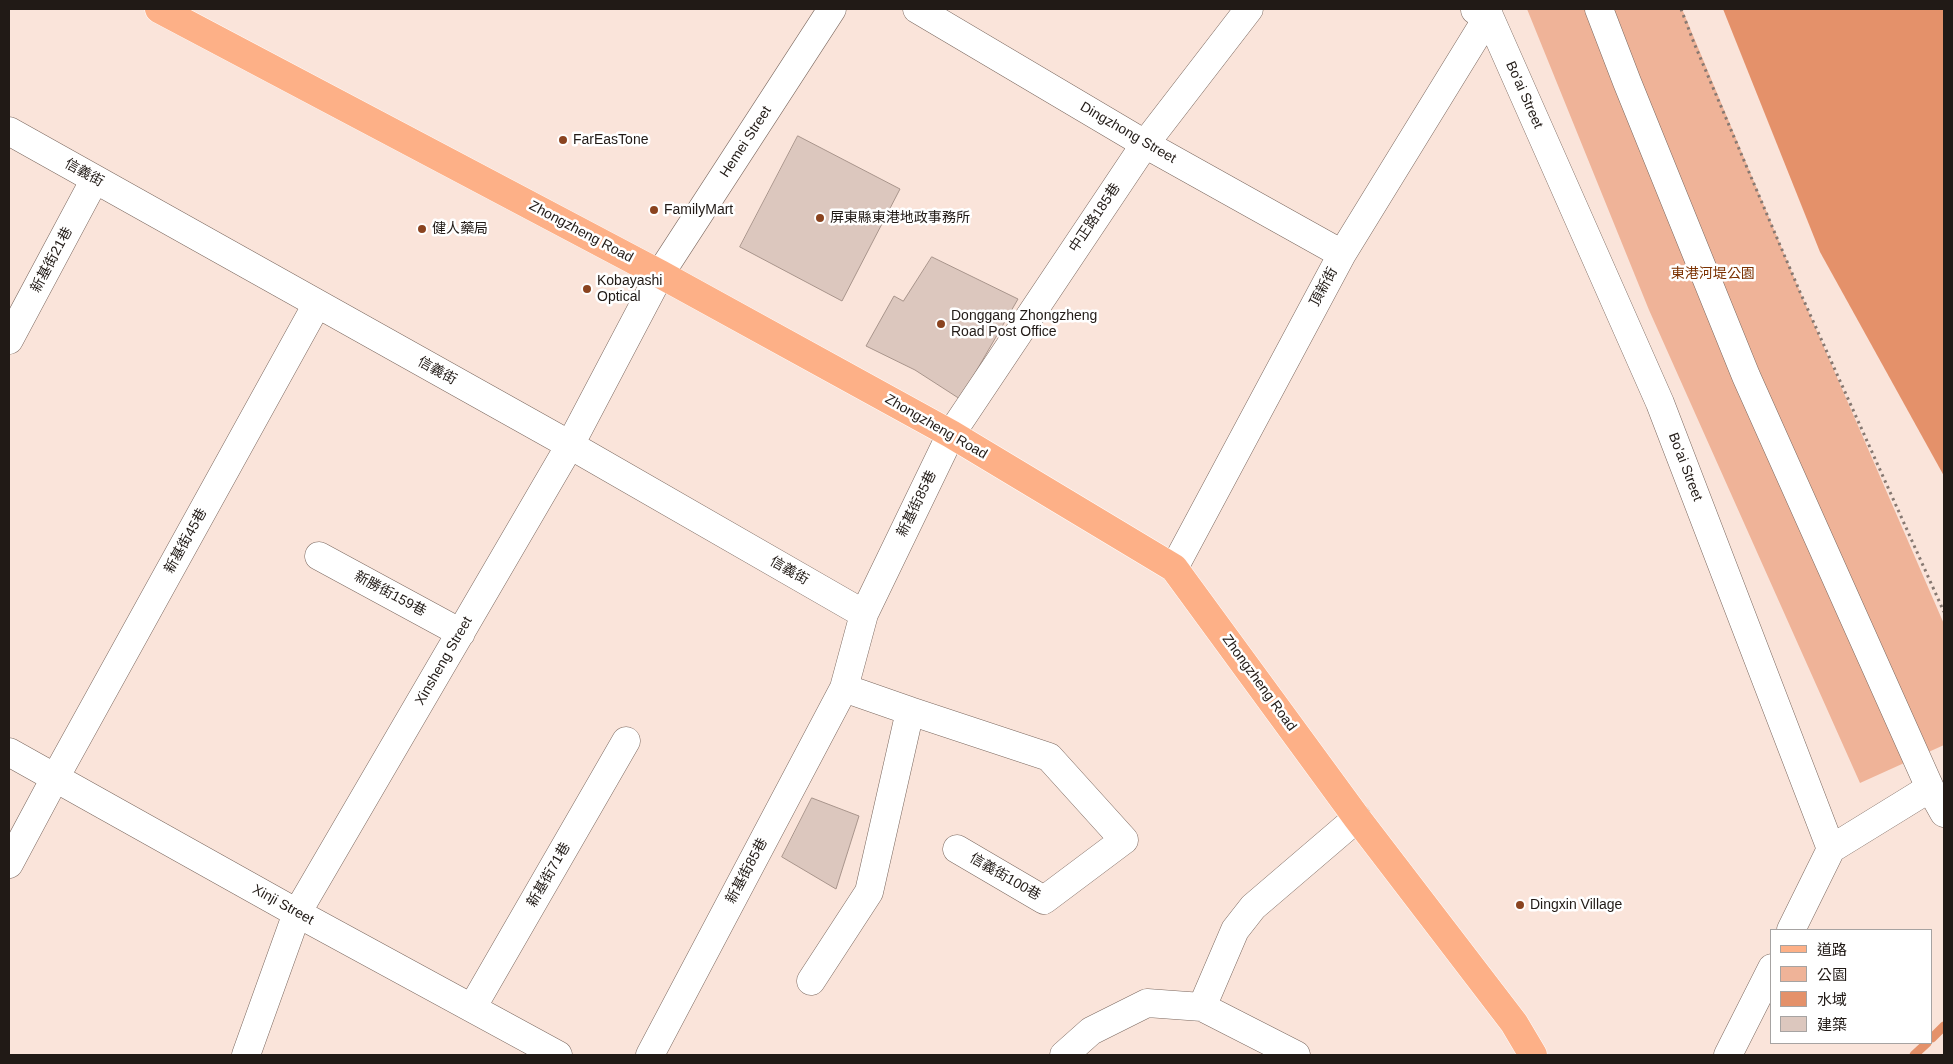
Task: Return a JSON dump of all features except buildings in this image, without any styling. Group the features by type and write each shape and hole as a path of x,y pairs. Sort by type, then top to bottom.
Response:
{"main road":[{"name":"Zhongzheng Road","path":"159,9 660,274 951,434 1174,568 1357,818 1514,1023 1533,1055"}],"street":[{"name":"Hemei Street","path":"660,274 832,9"},
{"name":"Dingzhong Street","path":"917,9 1145,144 1342,254"},
{"name":"中正路185巷","path":"951,434 1145,144 1249,9"},
{"path":"1599,9 1746,376 1930,788 1944,813"},
{"name":"頂新街","path":"1174,568 1342,254 1483,11"},
{"name":"Bo'ai Street","path":"1483,11 1660,403 1831,849"},
{"name":"信義街","path":"9,131 570,445 864,614"},
{"name":"新基街21巷","path":"9,340 95,179"},
{"name":"Xinsheng Street","path":"246,1055 297,913 570,445 660,274"},
{"name":"新基街45巷","path":"9,864 317,304"},
{"name":"新基街85巷","path":"650,1055 844,688 864,614 951,434"},
{"name":"新勝街159巷","path":"319,556 461,632"},
{"path":"810,981 869,892 910,711 844,688"},
{"name":"信義街100巷","path":"910,711 1049,757 1124,840 1044,900 957,849"},
{"name":"新基街71巷","path":"472,1008 626,741"},
{"name":"Xinji Street","path":"9,752 297,913 558,1055"},
{"path":"1791,929 1831,849 1930,788"},
{"path":"1202,1007 1235,930 1253,907 1357,818"},
{"path":"1728,1055 1770,972"},
{"path":"1064,1055 1092,1031 1147,1002 1202,1007 1296,1055"}],"path":[{"path":"1681,9 1694,44 1800,292 1944,612"}],"green space":[{"name":"東港河堤公園","path":"1527,9 1682,9 1800,292 1944,624 1944,745 1860,783 1649,310"}],"water":[{"path":"1723,9 1944,9 1944,476 1820,252"}],"waterway":[{"path":"1933,1037 1944,1026"},
{"path":"1914,1055 1926,1044"}],"place":[{"name":"FarEasTone","path":"563,140"},
{"name":"FamilyMart","path":"654,210"},
{"name":"屏東縣東港地政事務所","path":"820,218"},
{"name":"健人藥局","path":"422,229"},
{"name":"Kobayashi Optical","path":"587,289"},
{"name":"Donggang Zhongzheng Road Post Office","path":"941,324"},
{"name":"Dingxin Village","path":"1520,905"}]}
